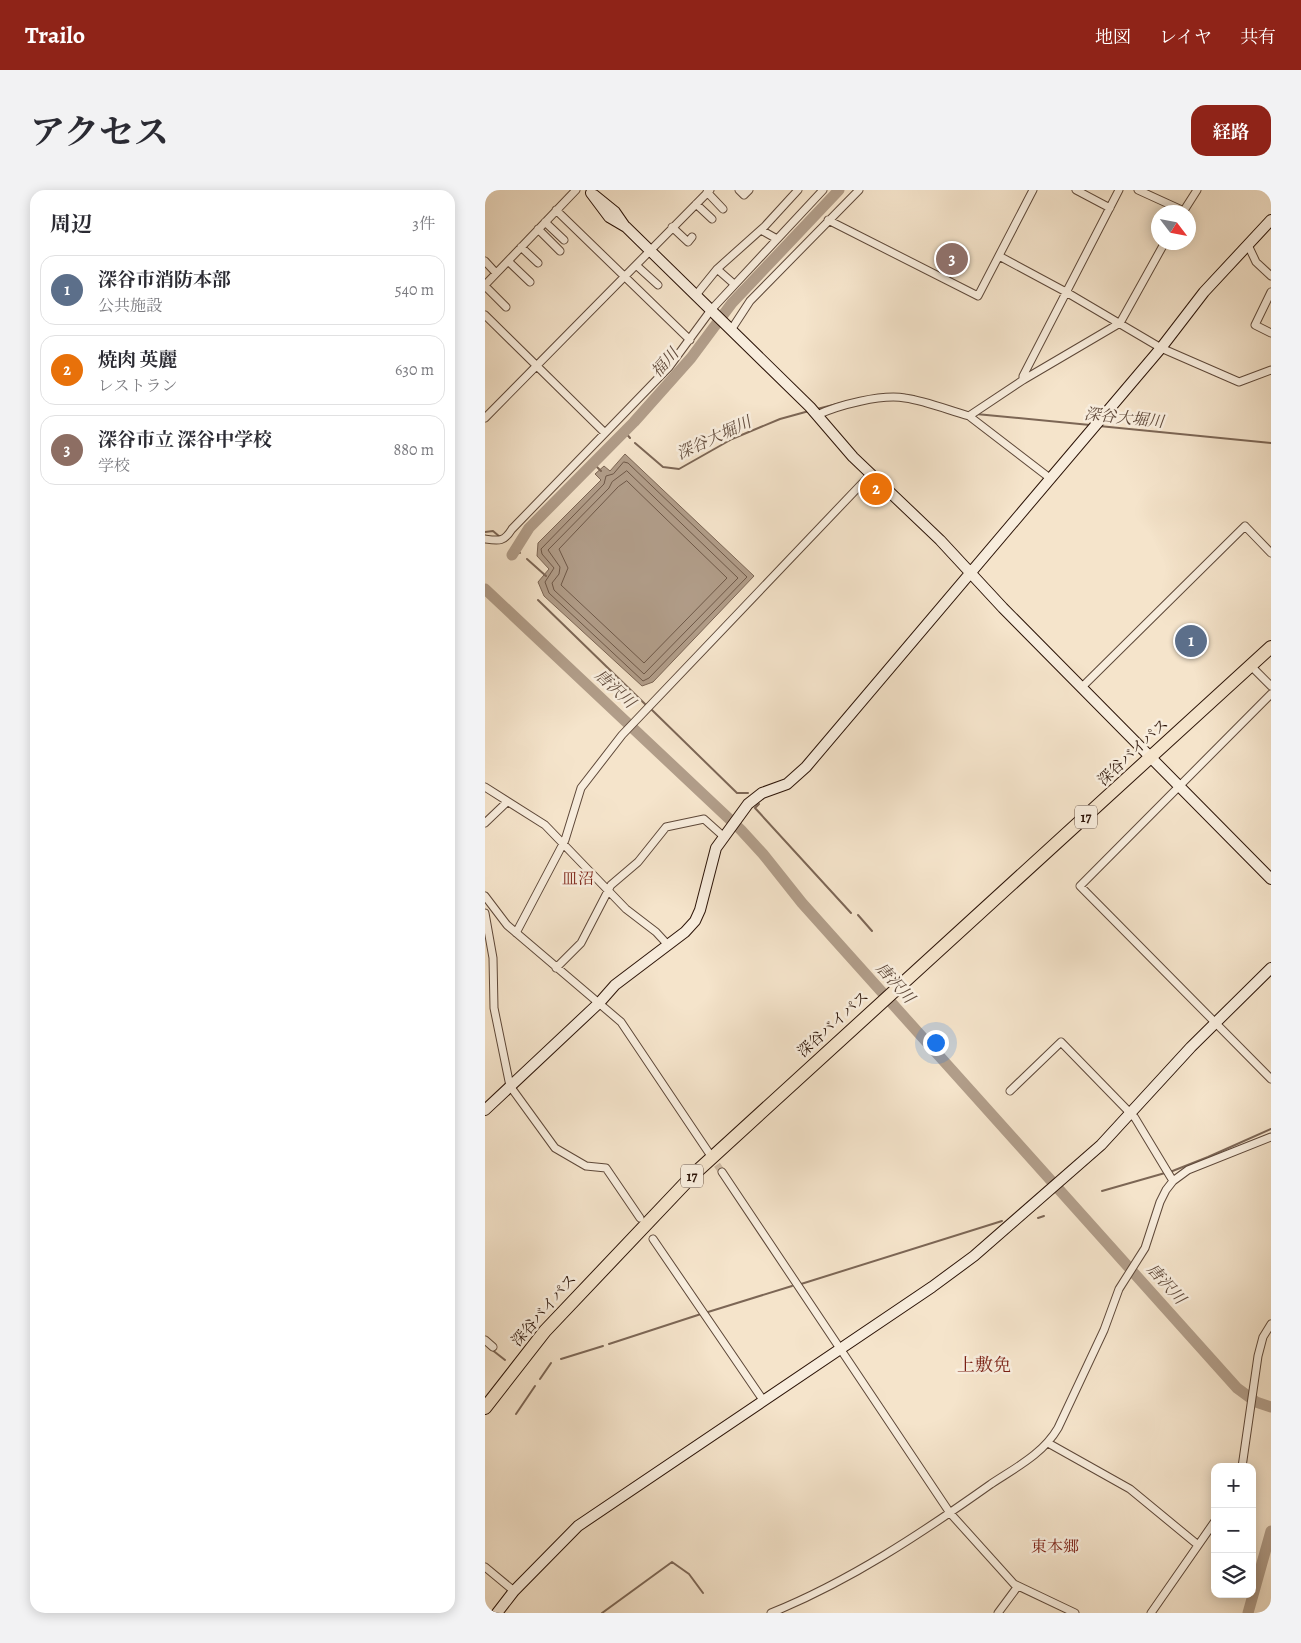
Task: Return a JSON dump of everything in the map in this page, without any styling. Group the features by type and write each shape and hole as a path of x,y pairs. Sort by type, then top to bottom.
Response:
{"highway":[{"name":"深谷バイパス","path":"485,1408 545,1331 626,1243 694,1174 877,1005 1151,759 1271,647"}],"street":[{"path":"506,307 485,285 576,190"},
{"path":"739,190 744,195 749,190"},
{"path":"696,295 717,269 761,230 798,190"},
{"path":"485,539 502,541 506,538 512,529 669,367 734,284 823,190"},
{"path":"729,328 749,301 859,190"},
{"path":"829,220 979,296 1033,190"},
{"path":"1076,190 1110,208"},
{"path":"1023,380 1023,376 1119,190"},
{"path":"1138,190 1169,205"},
{"path":"1187,205 1197,190"},
{"path":"589,192 609,217 626,227 817,415 847,450 971,572 1081,688 1271,879"},
{"path":"486,415 537,367 649,250 696,204 705,192 723,209"},
{"path":"696,204 712,219"},
{"path":"556,210 690,340"},
{"path":"485,1110 600,1002 615,985 688,929 698,916 714,853 723,835 741,812 757,796 787,784 795,778 1051,479 1161,348 1199,298 1271,220"},
{"path":"545,222 564,240"},
{"path":"672,227 688,242 692,237"},
{"path":"538,229 560,251"},
{"path":"761,230 777,239"},
{"path":"1248,245 1256,262 1271,276"},
{"path":"521,247 538,264"},
{"path":"969,416 1023,380 1120,323 1161,250"},
{"path":"999,256 1067,292 1161,348 1239,382 1271,370"},
{"path":"485,261 497,273"},
{"path":"508,261 530,282"},
{"path":"636,265 658,285"},
{"path":"717,269 734,284"},
{"path":"1271,292 1255,325 1271,333"},
{"path":"485,315 605,433"},
{"path":"817,415 861,402 892,398 909,399 969,416 1051,479"},
{"path":"516,933 563,844 581,788 622,735 871,474"},
{"path":"1081,688 1245,526 1271,553"},
{"path":"1251,666 1271,686"},
{"path":"1271,694 1080,886 1271,1079"},
{"path":"485,788 545,825 629,912 656,932 668,945"},
{"path":"485,823 507,802"},
{"path":"556,968 581,943 607,889 638,862 669,825 704,819 723,835"},
{"path":"485,896 507,925 556,968 600,1002 621,1022 709,1153"},
{"path":"485,913 493,958 494,1008 510,1086 555,1148 586,1166 606,1168 640,1218"},
{"path":"497,1613 513,1591 578,1526 959,1268 1101,1145 1215,1023 1271,968"},
{"path":"1010,1091 1061,1042 1131,1113 1173,1181"},
{"path":"771,1613 831,1586 949,1513 1048,1443 1058,1428 1104,1330 1124,1280 1148,1242 1162,1197 1173,1181 1188,1170 1271,1137"},
{"path":"722,1172 949,1513 1014,1584 1075,1613"},
{"path":"653,1239 763,1400"},
{"path":"1242,1463 1261,1345 1271,1324"},
{"path":"485,1340 493,1346"},
{"path":"1048,1443 1130,1488 1198,1545"},
{"path":"1151,1613 1211,1527"},
{"path":"485,1567 513,1591"},
{"path":"998,1613 1018,1586"}],"water":[{"path":"625,454 754,576 653,682 642,686 544,596 538,582 549,569 537,556 538,543 601,480 595,474 604,466 610,471"}],"waterway":[{"name":"福川","path":"512,555 529,528 634,422 691,358 732,303 839,190"},
{"name":"深谷大堀川","path":"885,394 914,396"},
{"name":"深谷大堀川","path":"817,409 853,400"},
{"name":"深谷大堀川","path":"635,443 663,467 679,469 732,439 780,419 809,411"},
{"name":"深谷大堀川","path":"976,414 1090,425"},
{"name":"深谷大堀川","path":"1099,426 1271,443"},
{"name":"深谷大堀川","path":"625,432 630,438"},
{"path":"594,464 601,471"},
{"path":"485,532 493,531 500,537"},
{"name":"福川","path":"512,547 520,553"},
{"path":"527,559 546,576"},
{"name":"唐沢川","path":"485,589 741,830 802,903 1237,1388 1256,1402 1271,1407"},
{"path":"538,600 645,704"},
{"path":"652,710 737,793 748,793"},
{"path":"759,804 755,808 851,913"},
{"path":"858,915 872,931"},
{"path":"1170,1172 1271,1129"},
{"path":"1102,1191 1165,1173"},
{"path":"1038,1218 1044,1216"},
{"path":"801,1284 1002,1221"},
{"path":"708,1312 792,1286"},
{"path":"609,1344 701,1314"},
{"path":"561,1359 603,1346"},
{"path":"491,1349 505,1360"},
{"path":"540,1379 551,1363"},
{"path":"516,1414 535,1386"},
{"path":"1248,1613 1271,1531"},
{"path":"602,1613 672,1562 689,1574 703,1593"}],"tunnel":[{"path":"711,1156 722,1172"}],"place":[{"name":"深谷市立 深谷中学校","path":"952,259"},
{"name":"焼肉 英麗","path":"876,489"},
{"name":"深谷市消防本部","path":"1191,641"}],"district":[{"name":"皿沼","path":"578,879"},
{"name":"上敷免","path":"984,1365"},
{"name":"東本郷","path":"1055,1547"}]}
